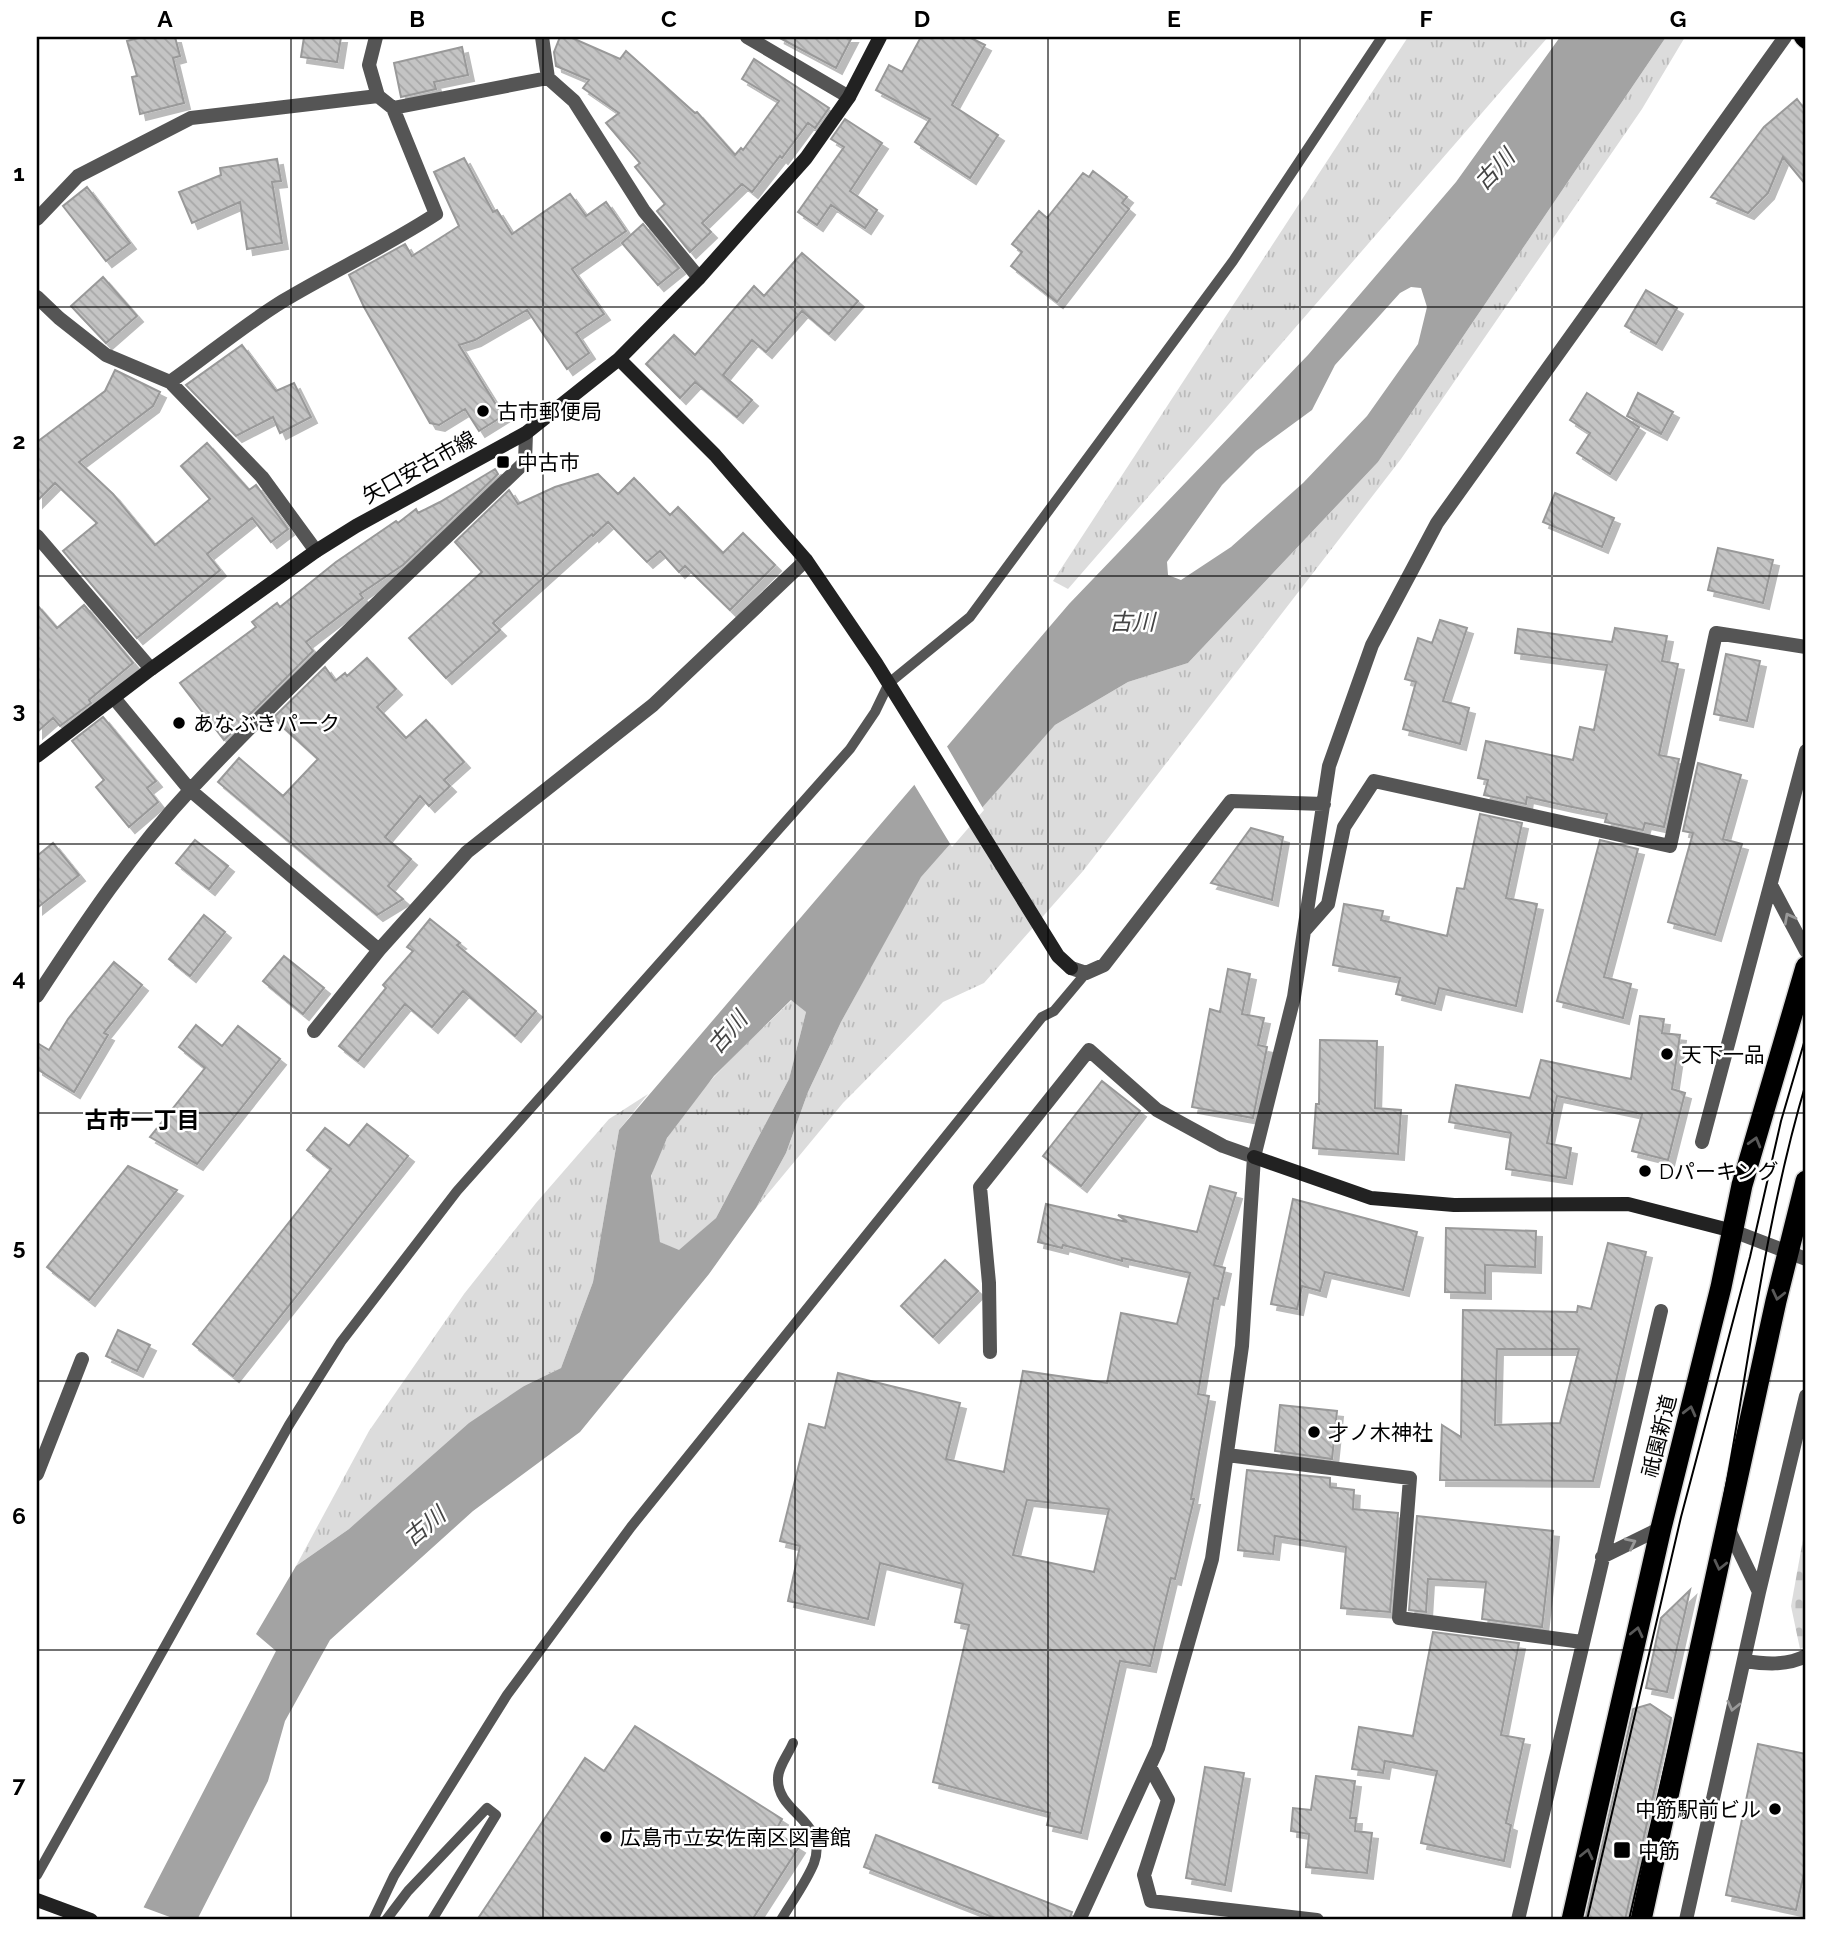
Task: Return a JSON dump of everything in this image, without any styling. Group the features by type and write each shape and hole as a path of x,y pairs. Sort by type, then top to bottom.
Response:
{"highway":[{"name":"祇園新道","path":"1572,1920 1661,1528 1721,1287 1742,1185 1806,967"},
{"path":"1641,1920 1728,1528 1797,1255 1806,1181"}],"street":[{"path":"170,382 279,304 329,274 406,234 436,214 393,108 378,96 369,65 376,37"},
{"path":"542,37 548,78 574,101 644,211 699,278"},
{"path":"747,37 849,97"},
{"name":"矢口安古市線","path":"37,756 151,669 316,551 356,526 526,433 619,359 699,278 806,158 849,97 880,37"},
{"path":"1079,1920 1158,1748 1212,1559 1242,1346 1254,1157 1294,998 1329,766 1372,645 1437,523 1785,37"},
{"path":"393,108 548,78"},
{"path":"37,219 78,176 191,118 378,96"},
{"path":"37,297 106,355 170,382 262,477 316,551"},
{"path":"619,359 715,456 806,560 889,683 1058,956 1071,968 1086,973 1104,965 1231,801 1324,804"},
{"path":"37,996 99,901 190,790 326,653 524,462 526,433"},
{"path":"37,536 151,669"},
{"path":"314,1031 379,950 467,852 653,705 806,560"},
{"path":"1305,930 1328,904 1344,827 1374,781 1670,846 1716,633 1806,647"},
{"path":"114,698 190,790 379,950"},
{"path":"1702,1142 1806,751"},
{"path":"1771,885 1806,951"},
{"path":"990,1352 989,1283 980,1186 1089,1050 1157,1110 1223,1146 1371,1199 1454,1205 1628,1204 1732,1231 1797,1255"},
{"path":"1518,1920 1661,1311"},
{"path":"37,1474 82,1359"},
{"path":"1686,1920 1806,1396"},
{"path":"1227,1455 1410,1478 1399,1618 1582,1642"},
{"path":"1602,1557 1661,1528"},
{"path":"1728,1528 1759,1592"},
{"path":"1744,1661 1767,1664 1803,1662"},
{"path":"1150,1767 1168,1800 1144,1875 1151,1901 1317,1920"},
{"path":"37,1900 91,1920"}],"lane":[{"path":"37,1875 289,1425 341,1342 457,1191 850,749 875,712 889,683 970,617 1233,261 1382,37"},
{"path":"373,1920 394,1876 507,1695 623,1539 1042,1017 1054,1011 1086,973"},
{"path":"780,1920 814,1862 816,1838 804,1819 782,1799 777,1777 793,1743"},
{"path":"386,1920 408,1891 487,1808 496,1815 432,1920"}],"green space":[{"path":"1408,37 1548,37 1068,589 1053,581"},
{"path":"1666,37 1685,37 1642,109 1401,459 1083,871 984,983 943,1002 843,1103 756,1208 786,1153 808,1092 841,1022 920,877 1055,725 1128,682 1188,663 1378,462"},
{"path":"792,1000 806,1012 789,1079 716,1218 679,1251 660,1242 651,1180 661,1151 674,1127 711,1080"},
{"path":"648,1094 619,1130 593,1282 561,1368 524,1386 349,1529 296,1566 369,1431 464,1294 536,1203 609,1119"},
{"path":"1806,1523 1806,1646 1800,1649 1791,1606"}],"water":[{"name":"古川","path":"1560,37 1666,37 1378,462 1188,663 1128,682 1055,725 921,877 841,1022 808,1092 786,1153 756,1208 709,1274 580,1432 473,1511 330,1640 285,1721 268,1781 197,1920 137,1920 276,1651 256,1634 296,1566 349,1529 469,1423 524,1386 561,1368 593,1282 619,1130 1069,604 1308,355 1456,182","holes":["1411,287 1421,288 1427,307 1418,344 1367,416 1303,483 1231,547 1181,580 1168,575 1167,562 1222,485 1256,451 1312,410 1335,365 1400,293","791,1000 806,1012 789,1079 716,1218 679,1250 660,1242 651,1176 667,1138 714,1076"]}],"pier":[{"path":"945,743 984,810 952,847 912,781"},
{"path":"140,1906 178,1920 134,1920"}],"building":[{"path":"142,37 175,37 180,56 173,58 184,103 140,114 132,77 137,76 127,41"},
{"path":"304,37 341,37 337,62 301,57"},
{"path":"560,37 570,37 620,59 626,51 697,112 735,155 741,148 743,150 779,101 742,79 754,59 829,108 815,128 808,123 752,192 742,184 702,223 711,232 690,252 657,211 665,204 635,167 640,163 606,123 619,113 583,88 589,80 556,66 554,52"},
{"path":"778,37 852,37 836,68"},
{"path":"921,37 969,37 985,45 952,105 998,135 970,178 915,142 930,119 876,90 889,65 902,72"},
{"path":"462,47 468,75 434,82 436,89 401,97 394,63"},
{"path":"1797,99 1806,111 1806,185 1783,157 1768,193 1748,213 1711,197 1764,127"},
{"path":"845,119 882,143 850,191 877,210 865,228 831,205 817,225 798,212 844,147 831,139"},
{"path":"464,158 493,212 497,210 512,234 570,194 586,216 606,202 626,231 572,269 604,314 576,333 589,353 567,369 527,310 475,340 459,345 503,416 479,431 465,409 439,425 430,423 364,307 349,275 405,244 412,256 459,226 434,172"},
{"path":"277,159 281,181 272,182 282,243 247,249 240,202 192,223 179,192 221,175 220,168"},
{"path":"1093,171 1127,197 1122,203 1129,209 1057,302 1011,266 1022,252 1012,244 1039,211 1047,218 1083,173 1089,177"},
{"path":"87,187 130,243 106,261 63,206"},
{"path":"643,224 679,268 658,285 622,243"},
{"path":"802,253 858,301 829,334 802,311 766,352 752,340 723,375 752,400 737,417 695,382 680,398 646,364 674,335 695,355 754,286 764,296"},
{"path":"103,277 137,316 106,343 71,306"},
{"path":"1646,290 1677,308 1656,344 1625,326"},
{"path":"242,345 276,391 294,383 311,417 280,433 273,417 236,436 186,385"},
{"path":"115,370 160,392 153,406 79,462 113,494 155,545 210,499 181,466 207,443 249,490 256,485 288,529 271,542 252,518 207,554 220,570 137,638 63,551 97,523 55,483 37,501 37,442 105,391"},
{"path":"1587,393 1639,427 1610,474 1577,453 1590,433 1570,420"},
{"path":"1638,393 1673,412 1661,434 1627,416"},
{"path":"495,469 498,474 403,565 360,594 363,598 306,642 313,651 224,740 180,683 256,627 252,622 277,603 280,607 336,562 396,521 398,523 416,509 418,513 440,502"},
{"path":"598,474 618,494 634,478 670,515 678,507 723,553 743,533 775,565 730,610 685,566 679,572 660,551 647,562 608,522 493,623 500,630 446,678 409,638 482,572 455,542 509,490 518,504 555,487"},
{"path":"1555,493 1614,518 1602,547 1543,522"},
{"path":"1718,548 1773,560 1763,603 1708,590"},
{"path":"37,605 57,628 84,605 133,663 89,700 91,703 60,726 53,718 37,732"},
{"path":"1440,620 1467,628 1443,701 1469,708 1460,744 1403,729 1416,682 1405,679 1418,638 1432,643"},
{"path":"1615,628 1667,636 1662,661 1678,664 1659,755 1679,759 1664,827 1645,823 1643,830 1605,822 1607,814 1527,797 1526,804 1484,795 1488,780 1478,778 1486,741 1573,760 1580,727 1594,730 1607,665 1515,653 1518,629 1612,642"},
{"path":"1726,654 1760,661 1747,721 1714,714"},
{"path":"367,658 396,689 377,707 406,738 426,720 464,762 444,780 450,786 429,806 420,796 385,837 411,859 388,886 403,899 377,915 218,782 239,758 283,796 318,759 273,718 325,667 335,681 345,673 347,676"},
{"path":"103,717 156,781 147,788 158,802 129,827 96,787 104,780 72,741"},
{"path":"1698,763 1741,775 1723,839 1742,844 1715,935 1668,922 1693,833 1683,831"},
{"path":"1480,814 1522,823 1506,898 1537,904 1516,1006 1439,988 1435,1004 1396,994 1400,978 1333,965 1344,904 1383,911 1381,920 1447,936 1457,888 1464,889"},
{"path":"1251,828 1283,837 1272,900 1211,883"},
{"path":"195,840 228,866 209,889 176,863"},
{"path":"1600,840 1638,849 1604,977 1631,984 1623,1018 1557,1001"},
{"path":"53,843 79,875 37,908 37,856"},
{"path":"204,915 225,932 190,976 169,959"},
{"path":"430,919 536,1011 515,1036 463,991 432,1027 405,1004 358,1061 339,1046 386,988 383,985 413,951 407,947"},
{"path":"284,956 324,988 303,1014 263,981"},
{"path":"114,962 142,985 104,1033 108,1035 74,1092 37,1069 37,1043 49,1050 68,1019"},
{"path":"1228,969 1250,974 1242,1014 1264,1018 1258,1045 1267,1047 1253,1118 1192,1107 1210,1009 1220,1012"},
{"path":"1640,1016 1664,1019 1662,1033 1680,1035 1672,1089 1685,1093 1668,1160 1632,1151 1642,1114 1557,1096 1547,1143 1571,1148 1566,1178 1506,1169 1511,1133 1449,1122 1456,1085 1530,1098 1541,1060 1631,1079"},
{"path":"196,1025 222,1046 238,1026 280,1059 197,1164 150,1137 205,1068 179,1047"},
{"path":"1320,1040 1377,1041 1375,1108 1401,1110 1398,1154 1313,1148 1316,1104 1319,1104"},
{"path":"1102,1081 1140,1111 1081,1186 1043,1156"},
{"path":"367,1124 408,1156 233,1376 193,1344 331,1169 307,1150 325,1128 349,1146"},
{"path":"128,1166 177,1190 89,1300 47,1267"},
{"path":"1210,1186 1236,1193 1214,1265 1225,1268 1218,1299 1214,1298 1198,1394 1209,1396 1191,1499 1194,1499 1175,1579 1171,1578 1150,1666 1120,1661 1081,1833 1047,1825 1050,1813 933,1782 969,1625 955,1622 963,1584 880,1563 868,1619 788,1601 800,1546 780,1541 809,1424 825,1428 838,1373 960,1403 946,1459 1004,1472 1023,1371 1107,1383 1121,1313 1177,1324 1190,1273 1038,1242 1046,1204 1127,1222 1118,1215 1197,1232","holes":["1027,1500 1109,1509 1094,1572 1013,1555"]},
{"path":"1293,1199 1417,1232 1403,1290 1325,1272 1320,1291 1302,1286 1297,1309 1271,1304"},
{"path":"1446,1228 1536,1231 1535,1267 1485,1265 1485,1293 1445,1292"},
{"path":"1608,1243 1646,1252 1593,1481 1440,1480 1442,1425 1461,1437 1463,1310 1577,1312 1578,1306 1591,1309","holes":["1497,1349 1579,1349 1560,1423 1495,1425"]},
{"path":"945,1260 978,1291 933,1337 901,1306"},
{"path":"118,1330 150,1345 137,1371 106,1356"},
{"path":"1280,1405 1337,1411 1332,1459 1275,1451"},
{"path":"1247,1470 1330,1478 1330,1487 1354,1490 1353,1509 1398,1513 1390,1612 1341,1608 1346,1547 1275,1536 1273,1554 1238,1550"},
{"path":"1417,1516 1553,1531 1542,1627 1482,1619 1486,1582 1428,1579 1426,1612 1409,1610"},
{"path":"1690,1590 1667,1692 1646,1688 1661,1618"},
{"path":"1433,1632 1519,1643 1501,1735 1524,1739 1506,1823 1511,1825 1504,1861 1421,1843 1437,1771 1385,1761 1383,1773 1352,1769 1359,1727 1413,1736"},
{"path":"1650,1704 1671,1718 1625,1920 1585,1920 1633,1709"},
{"path":"635,1726 782,1819 775,1832 799,1847 752,1920 477,1920 585,1758 604,1771"},
{"name":"中筋駅前ビル","path":"1758,1744 1806,1754 1806,1864 1796,1910 1726,1895"},
{"path":"1205,1767 1244,1773 1225,1885 1186,1878"},
{"path":"1316,1776 1355,1781 1350,1818 1356,1818 1355,1831 1372,1833 1367,1873 1306,1867 1309,1834 1291,1831 1293,1808 1311,1810"},
{"path":"876,1835 1072,1912 1069,1920 1000,1920 864,1867"}],"tram line":[{"path":"1587,1920 1681,1517 1750,1257 1781,1121 1806,1036"},
{"path":"1629,1920 1707,1582 1728,1478 1766,1251 1806,1083"}],"place":[{"name":"古市郵便局","path":"483,411"},
{"name":"中古市","path":"503,462"},
{"name":"あなぶきパーク","path":"179,723"},
{"name":"天下一品","path":"1667,1054"},
{"name":"Dパーキング","path":"1645,1171"},
{"name":"才ノ木神社","path":"1314,1432"},
{"name":"中筋駅前ビル","path":"1775,1809"},
{"name":"広島市立安佐南区図書館","path":"606,1837"},
{"name":"中筋","path":"1622,1850"}],"district":[{"name":"古市一丁目","path":"142,1119"}]}
